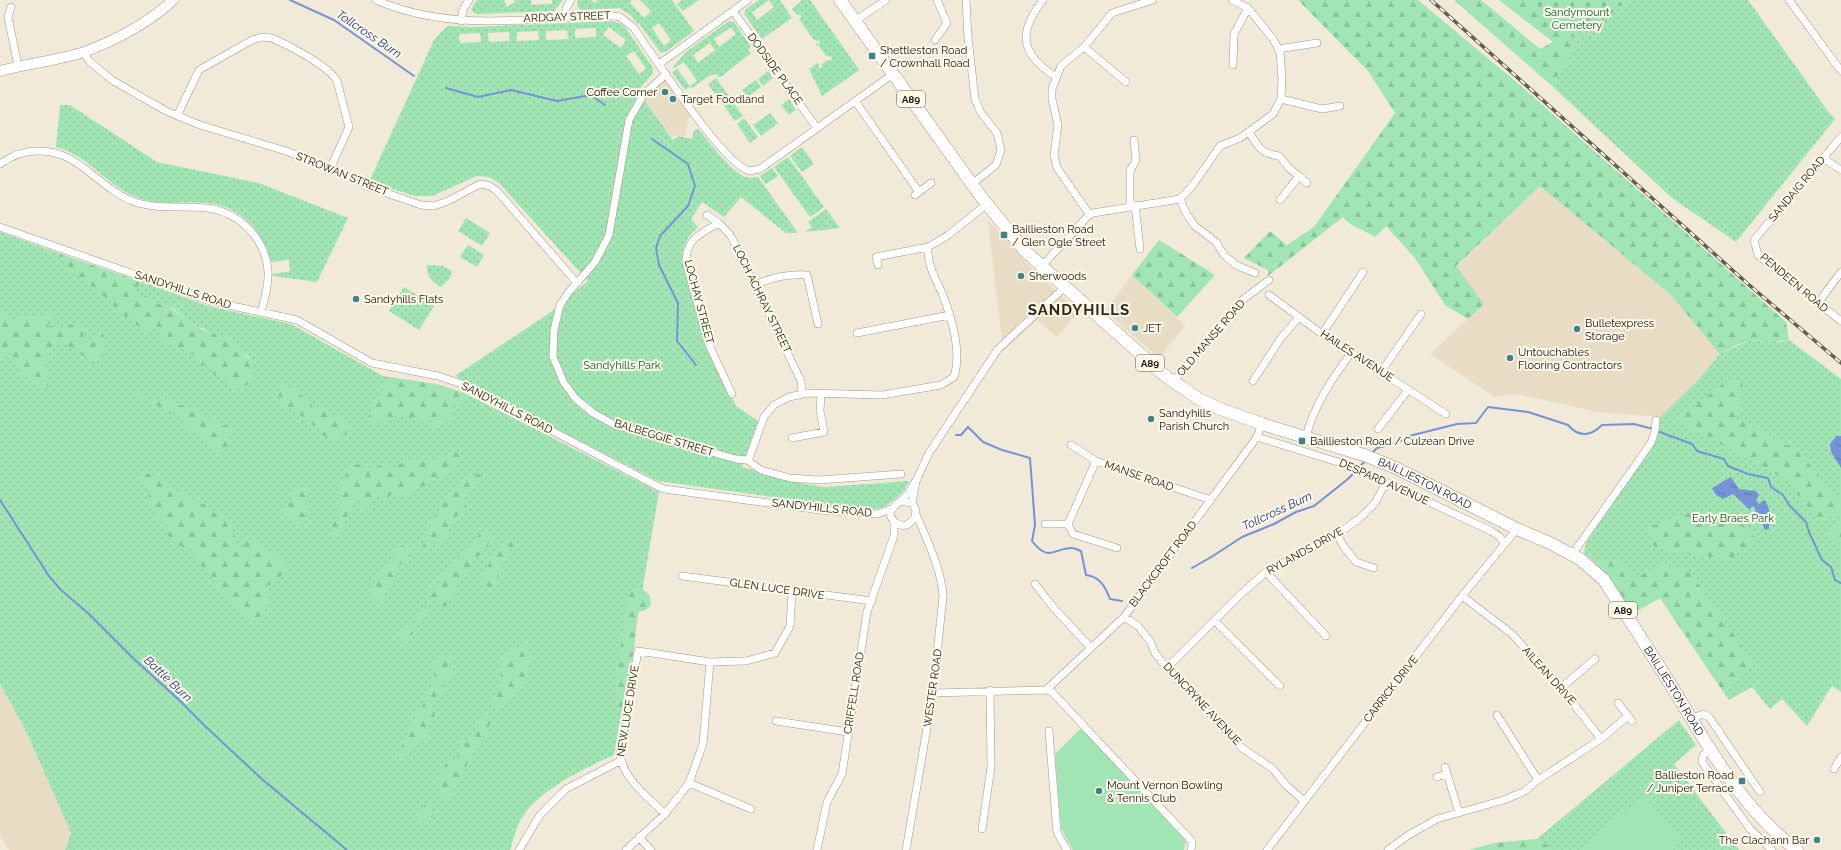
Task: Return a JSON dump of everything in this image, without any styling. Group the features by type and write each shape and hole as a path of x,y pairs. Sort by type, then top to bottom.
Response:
{"main road":[{"path":"0,71 83,52 125,33 162,10 173,0"},
{"name":"A89","path":"840,0 984,201"},
{"name":"BAILLIESTON ROAD","path":"984,201 1025,251 1064,287 1132,348 1173,382 1208,404 1262,424 1369,456 1415,477 1517,529 1550,542 1593,569 1604,580 1710,750 1754,810 1775,832 1797,850"}],"street":[{"name":"ARDGAY STREET","path":"376,0 414,14 461,21 606,15 621,18 632,26 709,133 726,152 747,171 752,172 758,170 817,128"},
{"path":"461,21 463,9 469,0"},
{"path":"566,17 566,8 571,0"},
{"path":"659,64 748,0"},
{"path":"855,20 886,0"},
{"path":"935,40 948,23 937,0"},
{"path":"966,0 968,38 975,99 981,113 997,133 1001,150 1000,157 993,168 972,184"},
{"path":"1043,0 1027,25 1025,38 1030,55 1044,69 1056,77"},
{"path":"1090,215 1057,168 1054,155 1058,125 1052,99 1052,89 1062,66 1084,47 1112,13 1153,0"},
{"path":"1041,266 1090,215 1133,206 1180,199 1193,185 1220,146 1240,138 1273,114 1280,99 1282,79 1278,49 1273,39 1248,8 1232,0"},
{"path":"1789,0 1838,62 1841,71"},
{"path":"11,7 8,18 18,66"},
{"path":"1233,65 1234,34 1248,8"},
{"name":"DODSIDE PLACE","path":"733,11 817,128"},
{"path":"177,116 199,70 252,40 262,37 272,38 324,67 333,74 337,80 349,127 330,169"},
{"path":"1278,49 1318,43"},
{"path":"1084,47 1126,82"},
{"name":"STROWAN STREET","path":"83,52 90,62 118,84 146,101 177,116 200,126 286,151 366,186 434,206 448,201 480,184 490,186 497,191 577,283"},
{"name":"BALBEGGIE STREET","path":"666,74 644,94 629,120 609,235 598,258 560,305 553,337 553,357 564,383 576,399 593,413 615,425 736,459 748,461 761,470 790,478 818,480 901,474"},
{"path":"817,128 893,74"},
{"path":"1280,99 1322,109 1340,106"},
{"path":"855,101 917,193 931,183"},
{"path":"1249,132 1267,154 1279,156 1290,169 1307,183"},
{"name":"SANDAIG ROAD","path":"1754,240 1841,137"},
{"path":"1134,140 1136,160 1130,170 1133,206 1140,249"},
{"path":"0,164 9,158 26,152 41,151 58,153 78,162 113,190 134,201 169,208 207,208 232,216 253,233 264,253 268,271 268,285 262,312"},
{"path":"1824,158 1841,170"},
{"path":"1280,200 1299,176"},
{"path":"1180,199 1186,213 1195,226 1216,242 1224,255 1236,265 1254,273"},
{"path":"878,265 876,257 928,247 947,236 984,201"},
{"name":"LOCH ACHRAY STREET","path":"707,215 719,223 732,236 801,380 802,394"},
{"name":"LOCHAY STREET","path":"719,223 701,233 692,241 686,252 686,262 709,345 732,394"},
{"name":"SANDYHILLS ROAD","path":"0,227 210,301 302,322 372,363 438,376 465,385 657,486 821,510 882,514 903,526"},
{"name":"PENDEEN ROAD","path":"1754,240 1758,254 1841,321"},
{"path":"748,461 762,420 766,413 780,401 802,394 882,395 941,385 949,382 954,377 958,364 950,315 927,259 928,247"},
{"path":"1322,334 1363,272"},
{"path":"1818,303 1841,272"},
{"path":"755,285 770,279 792,274 808,275 818,324"},
{"name":"OLD MANSE ROAD","path":"1173,382 1241,301 1269,280"},
{"name":"SANDYHILLS ROAD","path":"882,514 892,509 895,504 901,501 916,481 929,453 998,349 1064,287"},
{"name":"HAILES AVENUE","path":"1270,295 1322,334 1446,414"},
{"path":"1381,372 1421,314"},
{"path":"857,333 950,315"},
{"path":"1253,381 1281,338 1299,317"},
{"path":"1306,437 1311,416 1334,377 1351,353"},
{"path":"1378,429 1408,390"},
{"path":"792,438 824,432 820,411 821,394"},
{"path":"1572,555 1651,444 1655,431 1656,420"},
{"name":"BLACKCROFT ROAD","path":"1046,690 1124,616 1257,438 1262,424"},
{"name":"DESPARD AVENUE","path":"1257,438 1354,467 1491,531 1504,543"},
{"name":"MANSE ROAD","path":"1071,445 1096,461 1211,500"},
{"path":"1068,524 1096,461"},
{"name":"SANDYHILLS ROAD","path":"912,503 916,481"},
{"name":"RYLANDS DRIVE","path":"1167,668 1241,594 1266,572 1337,534 1359,519 1375,503 1386,482"},
{"path":"901,501 912,503 916,514 913,522 903,526"},
{"path":"892,509 893,520"},
{"name":"WESTER ROAD","path":"906,850 932,693 943,596 941,580 916,514"},
{"name":"CRIFFELL ROAD","path":"817,850 827,802 842,774 867,612 894,536 893,520"},
{"path":"913,522 922,528"},
{"path":"1045,524 1068,524"},
{"path":"1068,524 1073,534 1117,548"},
{"name":"CRIFFELL ROAD","path":"894,536 903,526"},
{"name":"CARRICK DRIVE","path":"1267,850 1462,596 1517,529"},
{"path":"1337,534 1344,548 1356,562 1374,568"},
{"path":"1266,572 1326,636"},
{"name":"GLEN LUCE DRIVE","path":"682,576 872,601"},
{"path":"1035,584 1050,603 1091,648"},
{"name":"NEW LUCE DRIVE","path":"664,814 627,775 620,761 620,751 638,651 710,662 746,661 775,652 790,626 792,591"},
{"name":"AILEAN DRIVE","path":"1462,596 1512,634 1561,688 1601,739"},
{"name":"DUNCRYNE AVENUE","path":"1124,616 1138,626 1150,641 1155,653 1167,668 1242,748 1273,769 1286,785 1304,801"},
{"path":"1215,620 1280,686"},
{"path":"1561,688 1594,659"},
{"path":"626,850 664,814 688,783 704,744 710,662"},
{"path":"932,693 990,690 1046,690 1055,694 1188,837 1192,842 1191,850"},
{"path":"982,829 991,768 990,690"},
{"path":"1388,850 1407,836 1437,819 1504,800 1525,791 1538,780 1601,739 1630,718 1618,703"},
{"path":"1691,719 1704,714 1708,717 1760,792"},
{"path":"1497,715 1538,780"},
{"path":"776,721 848,732"},
{"path":"1049,731 1057,832 1067,850"},
{"path":"1710,750 1703,754 1702,762 1750,829 1772,850"},
{"path":"1834,769 1841,757"},
{"path":"518,850 540,815 566,789 620,761"},
{"path":"1445,767 1459,812"},
{"path":"1437,777 1447,774"},
{"path":"688,783 751,809"},
{"path":"639,837 651,850"}],"shaded area":[{"path":"665,75 692,112 688,120 685,136 678,135 672,137 643,97"},
{"path":"1540,186 1671,295 1720,354 1699,379 1660,417 1597,412 1517,394 1495,397 1430,354 1484,304 1456,267"},
{"path":"988,220 1026,262 1078,312 1057,337 1037,320 1003,351"},
{"path":"1132,275 1185,326 1159,358 1105,311"},
{"path":"0,684 25,729 71,833 65,850 9,850 0,836"}],"green space":[{"path":"477,0 504,0 507,7 515,2 514,0 531,0 531,5 552,4 552,0 563,0 554,11 478,14 474,13 471,9"},
{"path":"578,0 591,0 595,3 597,0 632,0 630,3 644,18 651,11 640,0 672,0 694,31 667,51 661,53 640,23 638,24 631,15 621,8 581,10 577,6","holes":["659,23 671,40 664,46 652,28"]},
{"path":"682,0 699,0 683,11 677,4"},
{"path":"759,0 769,0 780,0 792,18 762,39 744,14 746,9","holes":["769,0 774,7 757,20 752,12"]},
{"path":"802,0 810,0 860,71 822,96 809,69 817,63 819,64 818,67 822,68 822,64 828,60 831,61 832,57 826,56 818,45 816,46 816,43 819,44 820,41 814,40 799,19 797,19 801,18 801,15 796,14 792,9"},
{"path":"1298,0 1418,0 1521,86 1786,322 1789,340 1754,340 1738,344 1720,354 1671,295 1540,186 1456,266 1484,304 1468,319 1445,305 1415,258 1386,226 1375,237 1354,226 1343,217 1268,276 1268,270 1244,258 1270,231 1287,245 1314,227 1395,113 1368,71"},
{"path":"1454,0 1481,0 1540,49 1553,42 1499,0 1530,0 1577,41 1552,86"},
{"name":"Sandymount Cemetery","path":"1530,0 1628,0 1577,41"},
{"path":"1628,0 1748,0 1835,119 1736,242 1672,198 1552,86 1577,41"},
{"name":"Sandyhills Park","path":"611,21 619,23 625,27 653,68 653,73 638,91 673,140 679,136 692,139 694,130 698,129 720,155 739,173 745,177 758,177 798,233 786,233 741,197 724,217 702,202 691,219 698,227 689,236 683,249 682,258 704,338 736,406 758,421 742,467 793,482 825,487 909,481 907,486 896,499 881,508 860,509 658,481 455,376 548,314 588,281 499,183 489,177 477,176 432,196 415,196 369,182 434,40 447,26 474,27","holes":["609,27 626,40 621,48 603,35","596,28 596,37 575,38 575,29","567,30 568,39 546,40 546,31","538,31 539,40 517,41 517,32","509,32 510,41 489,42 488,33","480,33 481,42 460,43 459,34","634,51 646,69 639,74 626,56"]},
{"path":"729,21 734,22 751,47 748,49 751,53 722,76 719,77 716,74 709,76 692,88 690,87 685,90 672,72 677,69 690,86 697,81 684,62 673,69 687,51","holes":["731,27 736,34 719,47 714,39","710,43 715,50 698,63 693,55"]},
{"path":"768,71 773,78 763,86 758,79"},
{"path":"716,78 743,116 735,121 708,84"},
{"path":"756,80 761,87 747,97 742,90"},
{"path":"789,99 796,110 789,115 781,105"},
{"path":"60,105 70,105 157,162 259,183 348,218 317,282 273,276 273,274 290,271 289,260 271,262 268,251 256,231 249,222 230,209 220,205 208,203 163,203 136,197 115,185 78,156 56,147"},
{"path":"770,113 778,123 761,136 753,125"},
{"path":"744,118 758,137 750,143 737,124"},
{"path":"802,147 814,164 802,172 790,156"},
{"path":"788,157 824,207 810,217 774,167"},
{"path":"772,168 778,176 766,184 760,176"},
{"path":"826,209 840,228 805,232 812,227 808,222"},
{"path":"466,218 490,233 482,246 458,231"},
{"path":"0,232 70,257 251,365 249,357 245,355 241,347 228,337 210,333 203,328 197,327 170,306 154,303 152,300 138,296 135,288 142,282 208,306 291,324 383,376 436,384 462,392 659,492 614,755 566,779 533,804 520,821 510,850 65,850 71,833 25,729 0,684"},
{"path":"1159,240 1215,275 1177,317 1132,275"},
{"path":"468,245 484,255 477,267 460,257"},
{"path":"61,254 142,282 136,288 138,296 146,295 154,303 170,306 173,310 192,322 193,325 210,333 228,337 241,347 245,355 251,360 254,367 251,381 240,389 228,386 225,383 226,378 222,376 216,377 210,369 211,363 208,362 202,366 199,365 196,362 197,357 181,347 174,350 171,343 162,344 157,339 157,335 160,333 159,328 154,327 149,332 136,325 129,316 125,317 112,304 115,296 108,298 96,292 87,282 69,270 59,256"},
{"path":"427,265 443,266 452,271 450,278 441,287 430,278"},
{"path":"404,287 434,306 419,330 389,311"},
{"path":"0,311 12,322 16,318 24,316 41,318 51,313 52,319 48,326 54,326 58,330 66,322 74,326 77,324 81,325 84,332 83,341 87,342 99,334 104,335 102,358 94,364 90,362 88,358 81,355 78,350 70,349 67,342 63,343 59,341 51,349 44,367 48,373 49,382 44,390 38,387 39,385 21,375 20,367 14,362 9,353 5,357 0,358"},
{"name":"Early Braes Park","path":"1767,340 1781,342 1789,340 1841,379 1841,692 1832,686 1807,726 1782,699 1770,709 1752,687 1729,700 1660,598 1633,613 1605,573 1584,553 1586,542 1655,443 1660,417 1699,379 1720,354 1748,341"},
{"path":"389,378 436,385 453,389 469,396 459,404 455,402 453,406 455,410 452,419 435,427 429,423 432,419 430,417 426,420 417,421 407,416 374,424 368,421 368,417 373,409 372,407"},
{"path":"1738,379 1743,383 1737,419 1799,451 1841,505 1841,512 1820,523 1791,486 1769,469 1675,421 1725,382"},
{"path":"282,383 286,385 288,389 292,387 300,392 302,396 311,402 313,409 319,406 329,414 346,420 351,424 352,428 339,440 335,438 331,440 323,435 320,427 308,424 303,417 279,404 279,394 281,391 280,386"},
{"path":"135,394 138,394 150,401 168,398 175,401 179,405 186,405 202,413 203,417 219,421 222,426 227,424 232,429 229,435 229,443 226,450 222,452 215,451 209,443 205,444 201,440 201,437 186,427 180,419 177,411 169,414 156,405 137,397"},
{"path":"452,450 459,451 461,456 453,472 437,476 427,485 404,496 391,494 387,500 378,497 373,500 368,510 361,507 361,497 356,497 353,500 352,510 347,516 344,528 337,533 336,537 331,535 333,529 332,524 335,518 341,515 342,503 337,495 342,485 341,482 352,466 358,464 362,470 383,465 396,467 402,463 414,460 421,462 427,459 433,461 439,456 445,457"},
{"path":"140,471 157,476 164,483 172,485 177,492 180,490 188,492 189,501 197,500 200,503 205,504 208,512 221,515 230,520 232,522 233,531 239,546 243,547 247,541 252,540 264,545 270,552 287,563 282,575 274,583 266,586 258,580 260,588 264,589 270,596 264,614 261,618 251,623 231,599 218,589 208,571 196,563 194,547 191,549 176,544 170,538 167,532 169,528 157,518 157,509 149,506 149,494 139,477"},
{"path":"477,473 482,476 483,479 468,491 462,500 466,506 457,516 445,537 425,553 422,549 424,539 439,509 460,485"},
{"path":"305,487 308,488 308,490 305,524 294,524 284,517 284,509 290,502 294,490"},
{"path":"1697,510 1732,513 1755,538 1730,560 1655,548 1648,527"},
{"path":"1841,523 1841,552 1828,534"},
{"path":"484,529 489,531 492,535 486,548 479,556 476,557 465,574 460,575 450,602 441,607 437,605 435,600 432,600 428,596 430,589 439,582 446,568 455,559 458,559 458,556 464,553"},
{"path":"507,541 513,543 513,546 508,553 498,575 497,584 490,588 484,586 480,580 484,576 483,574 497,550"},
{"path":"406,543 413,549 410,553 410,561 408,563 398,565 395,573 396,580 390,585 388,591 378,604 374,605 371,601 373,583 383,572 383,568 392,556 393,552"},
{"path":"1595,561 1622,562 1634,578 1663,565 1688,569 1755,665 1722,690 1660,598 1633,613"},
{"path":"639,588 642,588 650,596 651,605 646,610 638,612 634,649 622,708 620,708 615,684 620,667 618,662 622,651 621,638 626,624 623,618 626,612 624,608 629,594"},
{"path":"427,605 429,610 425,615 424,622 421,625 416,625 412,635 407,636 409,642 405,646 398,637 398,634 415,622 414,618 416,614 421,608"},
{"path":"523,643 529,647 528,652 531,656 527,666 529,671 523,685 519,692 513,695 513,698 505,699 501,705 493,709 491,705 498,693 502,680 500,671 502,661 513,648 518,647"},
{"path":"445,655 450,655 451,658 448,661 451,669 451,675 447,680 442,680 444,689 442,692 437,694 434,705 431,707 434,715 428,726 428,736 425,740 420,734 418,736 419,739 415,742 413,752 404,756 401,761 398,759 408,735 406,729 422,707 424,695 434,682 435,676 433,667 437,660"},
{"path":"484,716 491,719 489,734 485,738 485,743 483,745 477,745 461,777 451,791 453,797 444,800 442,794 436,787 442,770 451,760 464,753 460,748 460,741 469,740"},
{"path":"1679,720 1696,745 1674,764 1739,850 1470,850 1494,843 1537,839"},
{"name":"Mount Vernon Bowling & Tennis Club","path":"1082,727 1186,841 1184,850 1073,850 1061,828 1055,754"},
{"path":"1644,795 1682,841 1671,850 1579,850"},
{"path":"430,800 435,804 432,812 433,817 422,823 418,819 417,812"},
{"path":"1537,839 1556,850 1470,850 1494,843"}],"water":[{"path":"1836,436 1841,436 1841,468 1831,452 1830,444"},
{"path":"1731,477 1739,489 1756,491 1759,495 1756,501 1759,504 1764,500 1767,503 1770,514 1769,529 1765,530 1762,523 1758,520 1754,506 1749,509 1733,494 1723,499 1716,495 1712,488"}],"waterway":[{"name":"Tollcross Burn","path":"290,0 334,20 414,76"},
{"name":"Tollcross Burn","path":"446,88 478,97 511,90 557,101 591,95 605,105"},
{"name":"Tollcross Burn","path":"652,139 688,164 695,186 688,206 660,236 656,248 659,265 678,303 677,341 696,365"},
{"name":"Tollcross Burn","path":"1372,453 1377,448 1397,443 1409,436 1457,424 1476,423 1488,407 1528,412 1568,425 1576,432 1581,434 1594,431 1602,425 1634,424 1653,429"},
{"name":"Tollcross Burn","path":"956,435 961,435 968,427 983,442 1002,450 1030,458 1035,525 1032,541 1038,548 1047,553 1072,548 1081,551 1086,575 1098,580 1106,590 1110,599 1122,601"},
{"name":"Tollcross Burn","path":"1657,431 1692,444 1697,451 1724,459 1728,466 1748,474 1768,478 1771,487 1783,495 1789,505 1806,522 1822,560 1831,567 1835,580 1841,583"},
{"name":"Tollcross Burn","path":"1192,568 1242,537 1274,524 1296,512 1314,506 1348,479 1365,461"},
{"name":"Battle Burn","path":"0,500 49,576 61,590 89,614 134,659 263,780 347,850"}],"railway":[{"path":"1431,0 1748,284 1841,363"}],"place":[{"name":"Shettleston Road / Crownhall Road","path":"872,56"},
{"name":"Coffee Corner","path":"665,92"},
{"name":"Target Foodland","path":"673,99"},
{"name":"Baillieston Road / Glen Ogle Street","path":"1004,235"},
{"name":"Sherwoods","path":"1021,276"},
{"name":"Sandyhills Flats","path":"356,299"},
{"name":"JET","path":"1135,328"},
{"name":"Bulletexpress Storage","path":"1577,329"},
{"name":"Untouchables Flooring Contractors","path":"1510,358"},
{"name":"Sandyhills Parish Church","path":"1151,419"},
{"name":"Baillieston Road / Culzean Drive","path":"1302,441"},
{"name":"Ballieston Road / Juniper Terrace","path":"1742,781"},
{"name":"Mount Vernon Bowling & Tennis Club","path":"1099,791"},
{"name":"The Clachann Bar","path":"1817,840"}],"district":[{"name":"SANDYHILLS","path":"1079,310"}]}
